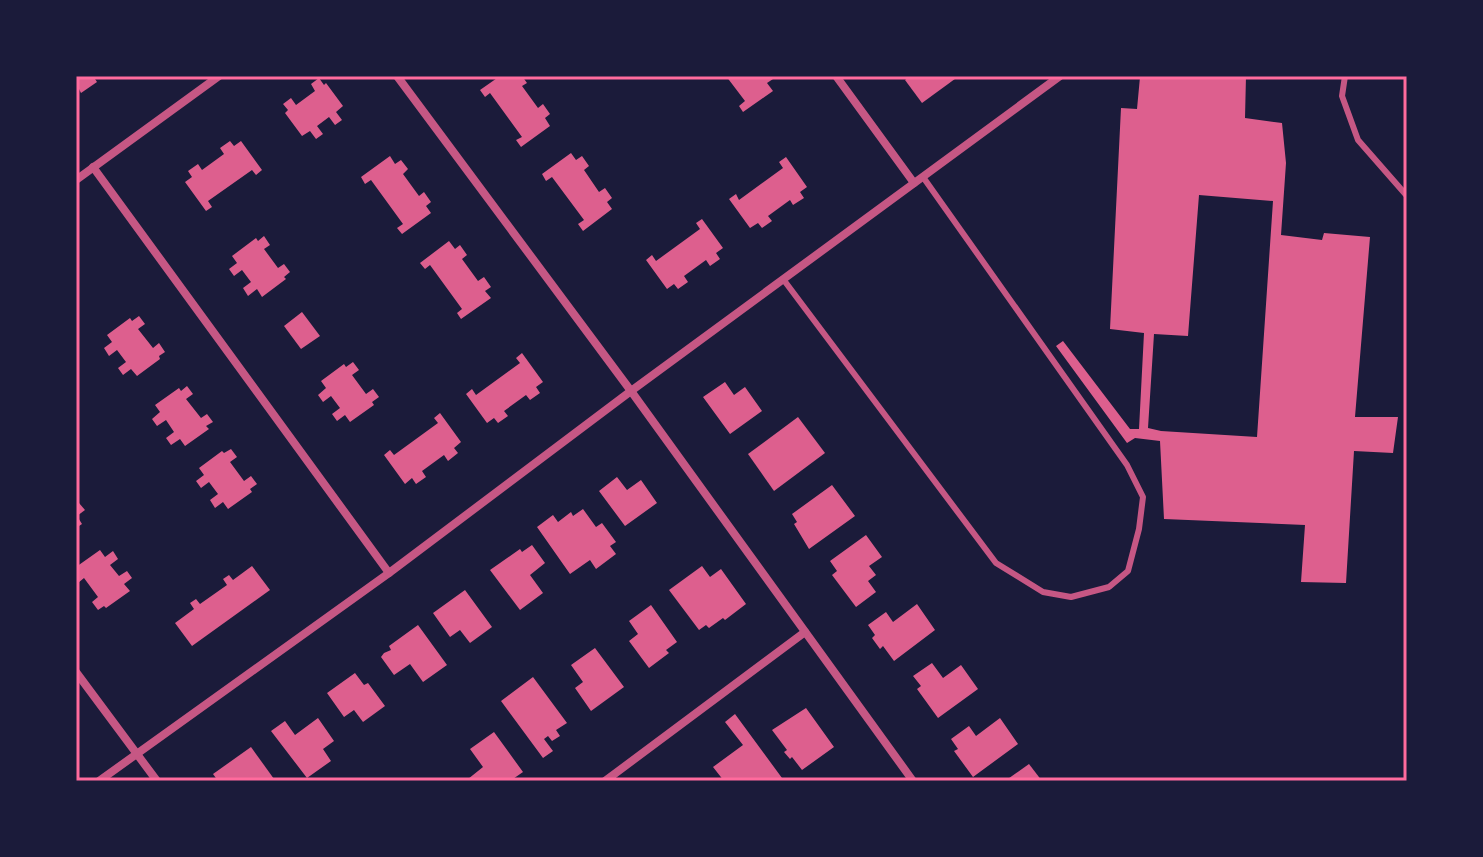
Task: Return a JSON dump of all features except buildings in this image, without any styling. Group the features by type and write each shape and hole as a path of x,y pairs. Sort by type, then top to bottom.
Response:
{"street":[{"path":"76,180 219,76"},
{"path":"397,76 631,391 913,781"},
{"path":"836,76 914,183"},
{"path":"99,781 389,573 1060,76"},
{"path":"93,167 389,573"},
{"path":"605,781 805,632"},
{"path":"76,672 157,781"}],"lane":[{"path":"1345,76 1342,96 1358,140 1407,196"},
{"path":"783,279 996,563 1043,592 1071,597 1109,587 1128,571 1139,529 1143,497 1127,465 923,177"}]}
